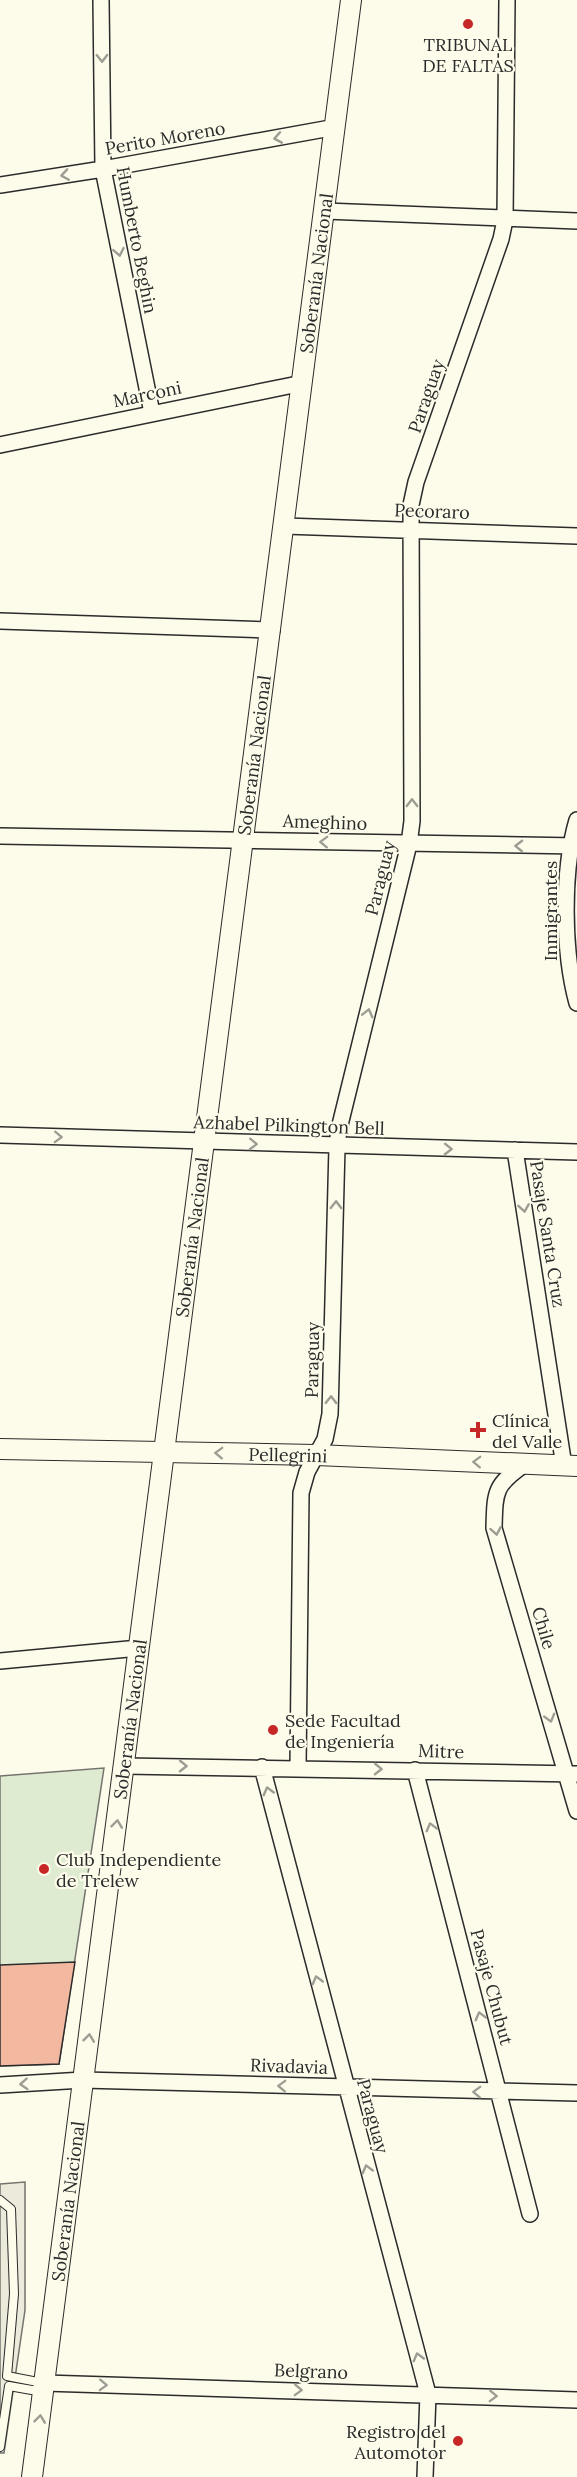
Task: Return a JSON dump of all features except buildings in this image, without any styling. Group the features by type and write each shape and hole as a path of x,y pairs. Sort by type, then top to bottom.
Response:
{"street":[{"name":"Humberto Beghin","path":"101,0 103,169 152,413"},
{"name":"Soberanía Nacional","path":"32,2477 206,1143 351,0"},
{"name":"Paraguay","path":"298,1768 301,1493 307,1472 325,1439 330,1414 337,1147 342,1118 409,844 412,821 411,505 416,482 501,239 505,220 507,0"},
{"name":"Perito Moreno","path":"0,185 336,127"},
{"path":"325,211 505,220 577,221"},
{"name":"Marconi","path":"0,446 303,383"},
{"name":"Pecoraro","path":"285,526 577,536"},
{"path":"0,621 272,630"},
{"name":"Inmigrantes","path":"577,820 567,888 570,973 577,1003"},
{"name":"Ameghino","path":"0,836 573,846"},
{"name":"Azhabel Pilkington Bell","path":"0,1135 337,1147 577,1152"},
{"name":"Pasaje Santa Cruz","path":"515,1150 570,1466"},
{"name":"Pellegrini","path":"0,1449 316,1455 570,1466"},
{"name":"Chile","path":"525,1464 505,1478 500,1486 496,1499 494,1528 572,1774 577,1811"},
{"path":"0,1661 140,1648"},
{"name":"Mitre","path":"125,1766 572,1774"},
{"name":"Paraguay","path":"262,1767 345,2088 428,2394 424,2477"},
{"name":"Pasaje Chubut","path":"416,1770 530,2214"},
{"name":"Rivadavia","path":"0,2085 83,2080 577,2094"},
{"name":"Belgrano","path":"44,2387 428,2394 577,2400"}],"lane":[{"path":"0,2200 11,2209 14,2294 7,2376 44,2387"},
{"path":"0,2447 4,2386 44,2387"}],"green space":[{"name":"Club Independiente de Trelew","path":"104,1768 59,2064 0,2066 0,1776"}],"shaded area":[{"path":"25,2182 25,2310 4,2453 0,2453 0,2184"}],"place":[{"name":"TRIBUNAL DE FALTAS","path":"468,24"},
{"name":"Clínica del Valle","path":"478,1430"},
{"name":"Sede Facultad de Ingeniería","path":"273,1730"},
{"name":"Club Independiente de Trelew","path":"44,1869"},
{"name":"Registro del Automotor","path":"458,2441"}]}
